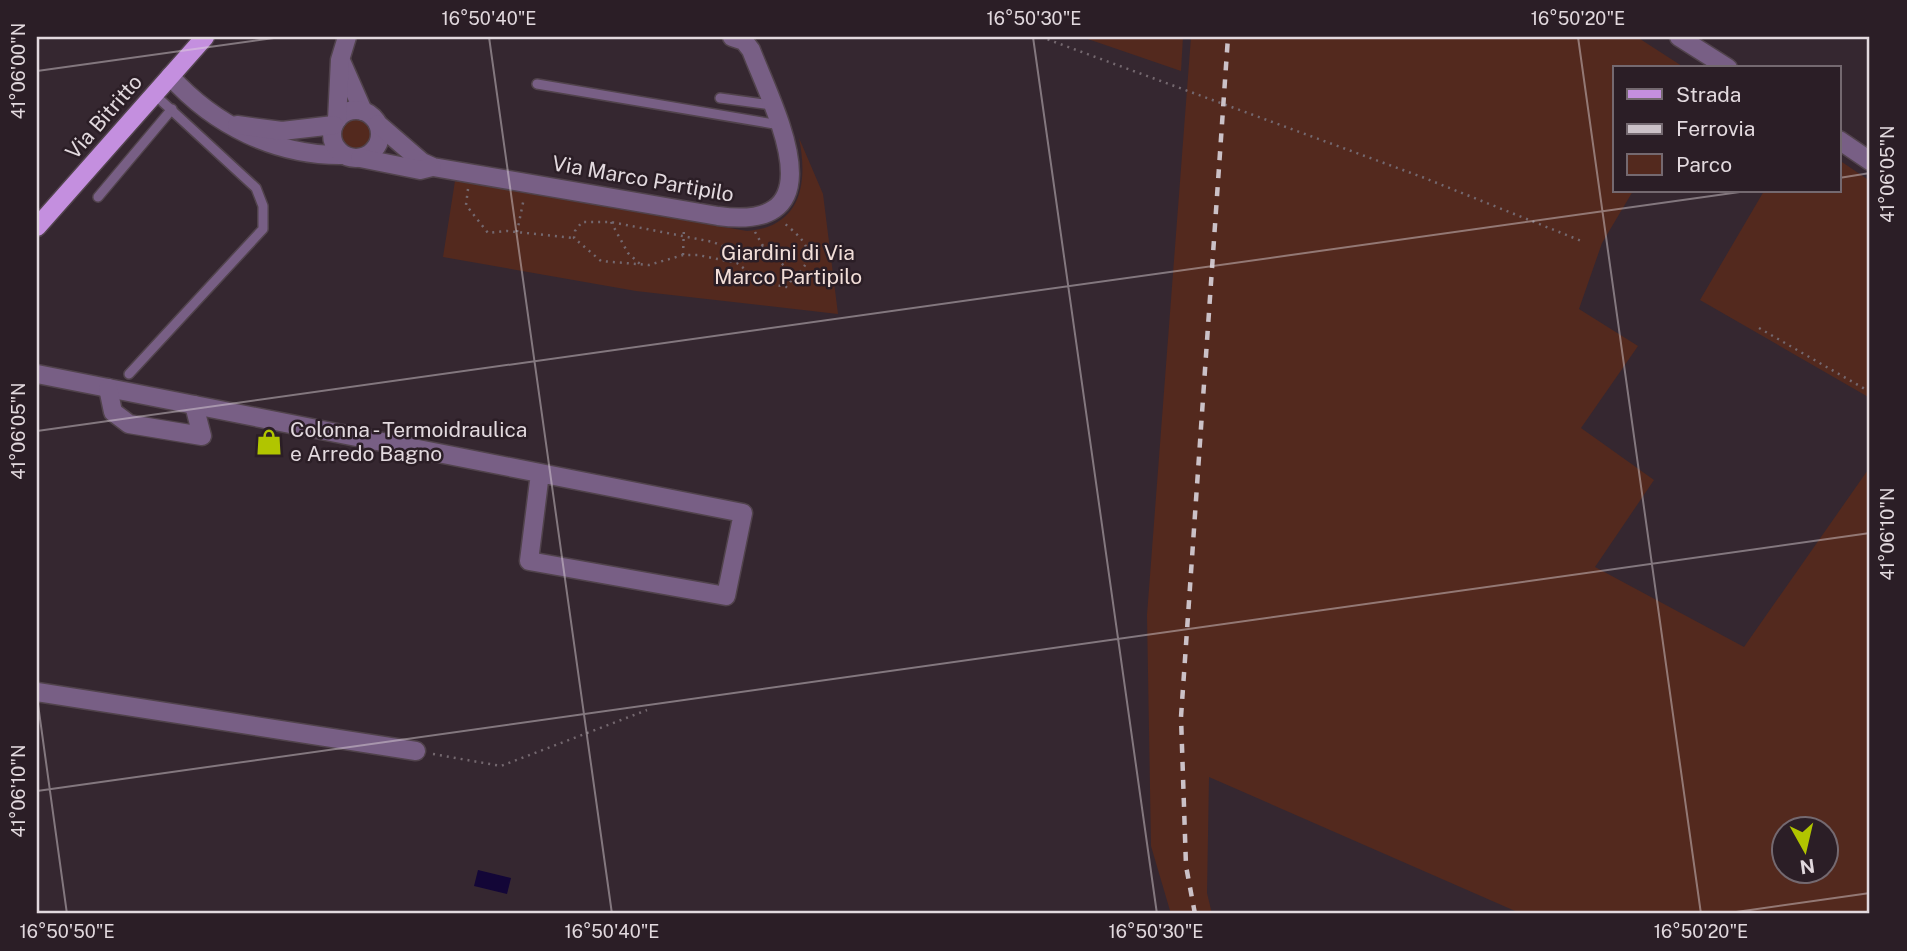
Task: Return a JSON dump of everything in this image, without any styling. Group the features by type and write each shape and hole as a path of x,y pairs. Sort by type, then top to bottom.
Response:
{"main road":[{"name":"Via Bitritto","path":"37,227 205,37"}],"street":[{"path":"340,60 363,111 378,124 377,145 368,155 352,156 332,138 340,60 347,37"},
{"name":"Via Marco Partipilo","path":"378,124 422,162 432,167 744,220 765,216 786,196 791,178 790,156 751,50 744,41 732,37"},
{"path":"1679,37 1725,66"},
{"name":"Via Marco Partipilo","path":"170,76 205,110 254,139 420,170 432,167"},
{"path":"226,124 282,131 335,123 349,112 363,111"},
{"path":"1840,141 1870,161"},
{"path":"37,374 194,405 540,473 743,513 726,596 529,561 540,473"},
{"path":"108,388 113,412 130,424 202,436 194,405"},
{"path":"37,692 416,751"}],"lane":[{"path":"537,84 780,125"},
{"path":"129,374 263,229 262,206 256,188 154,94"},
{"path":"720,98 772,105"},
{"path":"98,197 172,109"}],"path":[{"path":"1041,37 1422,177 1584,242"},
{"path":"468,186 466,205 488,233 517,232 539,237 574,238 601,261 640,264 683,255 737,263 761,282 786,287 793,275 805,265 807,254 804,242 782,221"},
{"path":"517,232 524,196"},
{"path":"574,238 575,230 582,222 611,222 713,242 737,252 753,251 762,246"},
{"path":"611,222 628,253 640,264"},
{"path":"683,255 686,224"},
{"path":"755,232 762,246 793,275"},
{"path":"737,252 737,263"},
{"path":"1759,328 1870,393"},
{"path":"416,751 501,766 647,710"}],"green space":[{"path":"1082,37 1183,37 1181,71"},
{"path":"1191,37 1637,37 1682,66 1613,66 1613,192 1632,192 1602,243 1579,309 1638,346 1581,428 1654,480 1595,567 1744,647 1870,467 1870,914 1522,914 1209,777 1207,893 1212,914 1171,914 1151,846 1147,615"},
{"path":"357,117 369,122 374,134 369,146 357,151 345,146 340,134 345,122"},
{"name":"Giardini di Via Marco Partipilo","path":"799,138 823,194 838,314 636,291 443,257 455,181 747,231 765,228 780,221 797,200 802,171"},
{"path":"1840,161 1870,181 1870,398 1700,300 1763,192 1840,192"}],"shaded area":[{"path":"478,870 511,878 507,894 474,886"}],"railway":[{"path":"1195,914 1186,866 1181,717 1228,37"}],"place":[{"name":"Colonna - Termoidraulica e Arredo Bagno","path":"269,442"}]}
